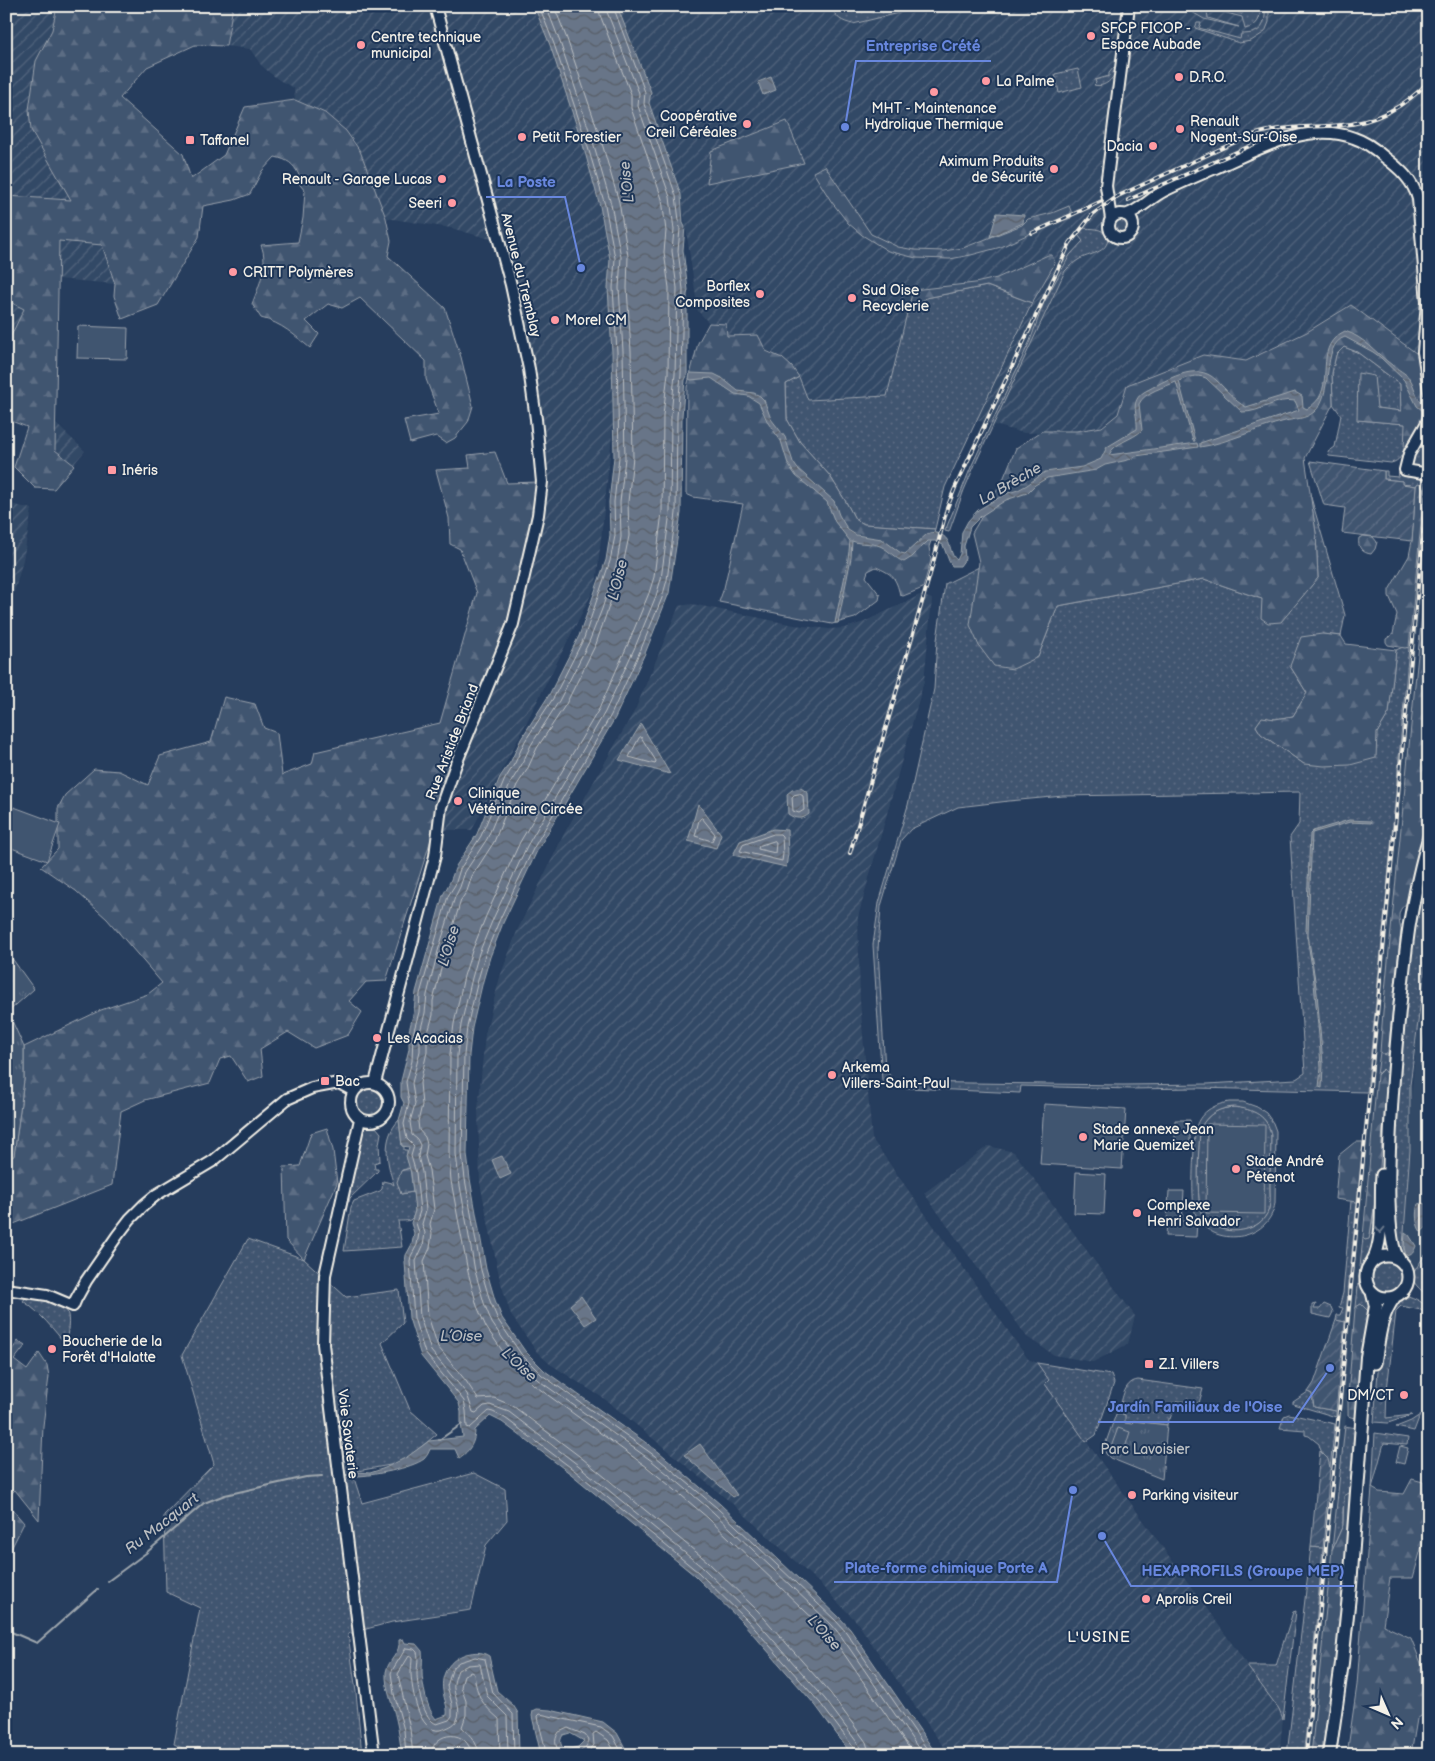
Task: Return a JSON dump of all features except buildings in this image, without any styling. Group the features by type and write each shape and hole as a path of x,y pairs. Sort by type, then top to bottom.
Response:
{"highway":[{"path":"1329,1755 1348,1603 1367,1357 1376,1306 1373,1294"},
{"path":"1337,1755 1354,1620 1375,1362"}],"main road":[{"name":"Avenue du Tremblay","path":"435,6 470,130 495,204 516,283 538,440"},
{"path":"1128,6 1106,191 1111,219 1109,224 1110,231 1118,238 1129,235 1136,216 1150,201"},
{"path":"1111,219 1140,208 1164,191 1266,145 1289,138 1333,134 1350,136 1369,144 1404,174 1413,186 1418,199 1426,298 1423,352 1429,391"},
{"path":"1106,191 1114,204 1124,215 1131,219 1133,224"},
{"path":"1429,419 1408,454 1405,470 1429,474"},
{"name":"Rue Aristide Briand","path":"375,1083 435,856 442,807 456,764 513,624 538,515 542,482 538,440"},
{"path":"1394,1298 1383,1298 1373,1294 1368,1287 1366,1279 1368,1268 1377,1254 1380,1242 1382,1178 1391,1112 1408,938 1416,890 1429,838"},
{"path":"6,1289 47,1295 73,1306 86,1281 130,1219 156,1195 213,1162 288,1098 312,1088 339,1083 354,1091"},
{"path":"375,1083 388,1095 388,1106 378,1119 372,1121 360,1119 352,1109 351,1097 354,1091 363,1084 375,1083"},
{"path":"1375,1362 1384,1315 1394,1298 1404,1291 1408,1280 1406,1268 1393,1251 1390,1230 1391,1112"},
{"name":"Voie Savaterie","path":"360,1119 325,1275 323,1344 374,1755"},
{"path":"1372,1262 1385,1256 1398,1259"}],"shaded area":[{"path":"6,6 69,6 102,245 115,284 58,279 55,423 85,451 73,465 27,427 6,419"},
{"path":"233,6 534,6 550,45 583,145 600,206 610,259 608,288 611,320 613,426 596,585 472,830 434,830 538,482 533,434 520,356 497,241 451,228 386,218 355,142 346,131 325,113 295,100 294,88 270,73 261,65 250,49 226,46"},
{"path":"617,6 1429,6 1429,323 1420,356 1351,306 1307,332 1246,361 1203,355 1127,385 1118,414 1102,427 1076,431 1024,433 887,396 808,400 772,352 766,351 758,335 727,336 726,324 709,323 698,311 681,195 649,103 651,92"},
{"path":"1429,444 1429,514 1413,679 1416,680 1366,1189 1348,1396 1314,1733 1311,1755 1303,1755 1378,985"},
{"path":"6,503 32,509 23,560 14,593 6,605"},
{"path":"920,595 932,599 924,681 858,917 860,1001 872,1139 1028,1359 1037,1363 1049,1380 1045,1384 1279,1709 1283,1719 1279,1755 949,1755 857,1622 820,1584 734,1505 606,1400 550,1364 537,1352 511,1315 500,1280 480,1183 478,1110 485,1034 500,977 517,931 565,832 635,710 679,606 692,604 794,625 829,629 845,628 864,622"},
{"path":"1429,929 1429,1256 1424,1271 1413,1269 1406,1259 1403,1246 1410,1150 1411,1099 1420,999"},
{"path":"988,1146 1014,1152 1135,1316 1128,1344 1093,1362 1054,1355 1027,1337 924,1193"}],"green space":[{"path":"57,6 233,6 226,46 195,45 147,67 120,98 183,154 191,179 224,155 245,107 295,100 325,113 346,131 360,151 386,218 391,241 388,256 445,308 461,357 473,406 468,422 455,438 446,443 436,436 410,443 404,420 439,414 426,379 426,361 360,298 342,308 328,304 306,321 319,334 310,348 282,326 261,318 252,304 264,267 261,245 298,242 303,218 305,191 296,180 299,175 290,163 275,157 262,171 250,194 234,200 203,206 199,237 158,305 122,319 114,296 115,284 102,245 59,241 55,450 74,465 54,489 35,488 14,467 27,427 6,419 6,346 24,309 6,300 6,196 71,200 31,130 29,110 36,61 52,30"},
{"path":"832,6 839,6 841,11 858,8 858,6 917,6 915,9 853,24 840,19 835,14"},
{"path":"1213,6 1242,14 1244,6 1260,6 1260,15 1256,24 1245,29 1242,17 1215,10"},
{"path":"1265,6 1269,6 1269,22 1265,32 1251,41 1239,43 1195,28 1197,23 1201,23 1199,28 1240,39 1241,34 1248,34 1261,28 1265,19"},
{"path":"1195,7 1207,11 1208,18 1239,27 1204,19 1192,12 1192,9"},
{"path":"1114,67 1117,68 1116,72 1108,82 1098,86 1094,85 1096,83 1095,80 1109,76"},
{"path":"1078,69 1082,87 1059,93 1055,74"},
{"path":"787,121 804,163 707,183 711,151"},
{"path":"825,166 871,234 898,247 943,251 963,248 1022,225 1028,219 1052,213 1069,206 1071,218 1044,227 1001,247 971,255 950,259 916,258 888,251 862,235 848,223 831,201 813,172"},
{"path":"1118,218 1124,218 1129,223 1127,232 1118,234 1113,229 1113,223"},
{"path":"1082,228 1096,229 1103,232 1108,237 1107,243 1101,250 1078,260 1065,271 977,460 949,532 945,531 971,467 1030,341 1044,302 1070,255 1083,241 1078,235"},
{"path":"1048,255 1052,255 1055,263 1032,303 987,286 926,298 907,313 913,290 975,283 997,278"},
{"path":"987,286 1032,303 945,487 935,529 864,524 855,519 830,476 800,442 787,419 786,384 799,377 808,400 887,396 907,313 926,298"},
{"path":"1351,305 1420,356 1427,400 1425,419 1404,450 1405,424 1357,420 1358,373 1374,376 1377,408 1401,411 1400,384 1357,352 1344,347 1336,355 1332,373 1333,404 1305,458 1316,533 1318,578 1281,622 1268,623 1261,618 1262,599 1204,579 1058,606 1038,657 1013,669 994,666 979,646 970,625 979,562 972,533 1002,482 1016,448 1042,431 1076,431 1102,427 1118,414 1127,385 1203,355 1246,361 1307,332"},
{"path":"709,323 726,324 727,336 758,335 766,351 782,358 792,367 799,377 786,384 787,419 800,442 830,476 855,519 864,524 935,529 929,547 931,560 923,588 903,596 900,595 897,584 892,577 876,567 868,571 866,577 880,595 879,600 855,618 832,624 719,602 724,588 743,504 693,497 686,494 687,387 698,343"},
{"path":"78,326 128,328 127,359 77,358"},
{"path":"1344,347 1357,352 1400,384 1401,411 1376,408 1374,376 1358,420 1406,424 1403,453 1396,461 1391,463 1329,456 1328,452 1335,447 1341,415 1333,404 1332,373 1336,355"},
{"path":"1429,425 1426,469 1417,468 1412,465 1411,459 1417,444"},
{"path":"495,452 507,483 538,482 523,557 504,631 442,781 436,782 434,785 440,788 434,830 386,981 366,982 349,1001 362,1012 348,1035 314,1048 288,1032 260,1049 263,1076 248,1082 231,1056 220,1059 210,1083 145,1100 121,1111 112,1185 6,1227 6,1158 14,1155 24,1080 24,1047 101,1010 148,994 162,983 107,919 76,891 41,867 58,849 58,808 65,795 94,769 119,771 148,785 160,756 211,742 224,697 255,704 264,728 277,733 282,775 312,764 315,752 440,723 477,593 460,549 450,544 449,518 436,470 470,468 468,455"},
{"path":"1310,461 1384,471 1384,479 1402,481 1402,484 1416,486 1412,541 1342,533 1345,508 1324,505"},
{"path":"1384,471 1387,471 1387,476 1398,477 1399,472 1413,476 1421,475 1425,483 1424,492 1418,483 1416,486 1401,484 1402,481 1384,479"},
{"path":"1418,483 1421,484 1424,492 1409,647 1405,648 1388,645 1386,642 1386,639 1393,634 1397,614 1389,596 1389,590 1409,556 1416,486"},
{"path":"1310,494 1345,615 1341,636 1322,634 1290,666 1307,693 1293,716 1275,719 1262,718 1256,726 1261,734 1304,764 1377,733 1389,713 1396,650 1409,647 1367,1092 1021,1086 1020,1093 888,1087 882,1081 873,945 879,903 908,805 934,689 937,640 945,584 979,567 971,625 1038,657 1058,606 1204,579 1262,599 1280,622 1318,578 1316,533","holes":["1300,792 1299,824 1290,837 1305,1073 1296,1079 1207,1084 1123,1085 896,1082 885,1070 878,950 881,906 901,840 911,829 958,807 1009,801 1063,796"]},
{"path":"1363,536 1373,537 1377,542 1371,554 1363,551 1360,547 1359,538"},
{"path":"1429,542 1429,812 1406,904 1399,912 1401,930 1388,1053 1385,1055 1380,1052 1383,1012"},
{"path":"1322,634 1341,636 1346,644 1396,650 1389,713 1377,733 1376,758 1350,765 1324,766 1304,764 1261,734 1256,726 1262,717 1275,719 1293,716 1307,693 1290,666 1301,637"},
{"path":"14,807 60,824 47,861 6,846 6,828"},
{"path":"1429,851 1429,936 1410,1085 1410,1150 1403,1246 1406,1259 1403,1258 1392,1221 1397,1069 1409,947"},
{"path":"6,950 34,989 8,1012 24,1047 24,1080 14,1156 6,1158"},
{"path":"1429,996 1429,1073 1421,1065"},
{"path":"1380,1052 1388,1053 1387,1076 1386,1072 1380,1071 1377,1075"},
{"path":"1383,1069 1387,1076 1380,1167 1370,1235 1369,1239 1365,1240 1363,1237 1377,1075"},
{"path":"370,1088 380,1092 384,1102 380,1112 370,1116 360,1112 356,1102 360,1092"},
{"path":"1243,1102 1257,1107 1266,1113 1276,1131 1275,1203 1271,1216 1263,1226 1252,1233 1239,1236 1226,1236 1214,1233 1203,1226 1194,1208 1193,1176 1196,1127 1201,1116 1211,1108 1222,1103","holes":["1234,1107 1259,1115 1267,1123 1271,1136 1269,1209 1257,1225 1237,1231 1217,1228 1202,1215 1199,1199 1198,1172 1201,1127 1207,1118 1215,1112"]},
{"name":"Stade annexe Jean Marie Quemizet","path":"1044,1104 1126,1109 1122,1169 1040,1164"},
{"name":"Stade André Pétenot","path":"1234,1107 1247,1109 1258,1114 1267,1123 1271,1136 1269,1209 1257,1225 1237,1231 1217,1228 1208,1222 1200,1209 1198,1186 1201,1127 1207,1118 1215,1112"},
{"path":"399,1120 402,1146 404,1146 404,1150 407,1150 410,1168 402,1170 400,1189 401,1194 413,1192 415,1207 414,1215 410,1220 398,1221 402,1247 344,1251 351,1207 354,1201 380,1191 383,1181 394,1185 387,1151 393,1127"},
{"path":"1175,1120 1190,1120 1190,1150 1175,1150"},
{"name":"Stade André Pétenot","path":"1207,1124 1265,1125 1264,1214 1206,1213"},
{"path":"368,1127 376,1127 381,1133 379,1144 380,1161 374,1163 375,1169 378,1169 378,1171 350,1198 349,1202 347,1201 361,1134"},
{"path":"327,1128 333,1150 337,1183 304,1259 286,1240 284,1167 300,1166 311,1133"},
{"path":"1355,1142 1363,1142 1357,1202 1335,1199 1339,1155"},
{"path":"410,1168 413,1192 401,1194 397,1182 401,1171"},
{"path":"1076,1172 1106,1174 1104,1214 1074,1213"},
{"path":"1169,1191 1184,1191 1182,1221 1197,1222 1196,1237 1166,1236"},
{"path":"1351,1201 1357,1202 1345,1322 1336,1320 1337,1315 1340,1315 1343,1308 1339,1307 1343,1293"},
{"path":"1375,1205 1378,1238 1361,1274 1363,1288 1371,1300 1370,1321 1361,1304 1356,1307 1363,1237 1365,1240 1370,1235"},
{"path":"248,1239 304,1259 346,1297 399,1290 403,1323 382,1343 410,1410 437,1434 401,1463 352,1472 362,1503 474,1473 505,1489 507,1520 486,1545 471,1610 392,1622 348,1634 362,1755 180,1755 182,1748 174,1744 200,1608 166,1592 164,1515 214,1464 182,1355"},
{"path":"1425,1255 1428,1256 1423,1265 1424,1275 1429,1277 1429,1297 1417,1286 1413,1278 1416,1268"},
{"path":"1387,1261 1399,1265 1403,1277 1399,1289 1387,1293 1375,1289 1371,1277 1375,1265"},
{"path":"27,1296 57,1302 66,1309 68,1315 67,1346 41,1316 23,1301"},
{"path":"1408,1296 1426,1306 1429,1318 1421,1310 1401,1306 1396,1311 1387,1390 1386,1418 1412,1415 1388,1423 1374,1422 1381,1334 1396,1301"},
{"path":"1316,1304 1314,1309 1320,1309 1324,1304 1331,1307 1333,1312 1330,1318 1312,1314 1312,1305"},
{"path":"1361,1304 1368,1311 1369,1316 1357,1415 1354,1418 1348,1416 1348,1396 1355,1309"},
{"path":"1336,1320 1345,1322 1336,1411 1314,1407 1312,1394 1308,1392 1314,1383"},
{"path":"18,1341 25,1346 14,1360 27,1370 39,1353 47,1365 49,1376 43,1426 39,1520 15,1490 6,1498 6,1359"},
{"path":"1037,1363 1111,1375 1114,1383 1096,1435 1086,1442 1045,1384 1049,1380"},
{"path":"1138,1380 1203,1389 1199,1403 1177,1401 1174,1413 1168,1419 1167,1425 1133,1421 1133,1424 1124,1423 1125,1415 1119,1413 1124,1393 1129,1384"},
{"path":"1308,1392 1312,1394 1314,1407 1336,1411 1336,1417 1293,1404 1293,1402"},
{"name":"Parc Lavoisier","path":"1116,1414 1125,1415 1125,1423 1132,1424 1133,1421 1167,1425 1162,1479 1110,1458 1106,1454 1104,1448"},
{"path":"1289,1414 1335,1424 1330,1468 1319,1444 1305,1435 1305,1430 1280,1428 1284,1416"},
{"path":"1420,1415 1414,1431 1396,1427 1411,1421"},
{"path":"1345,1426 1356,1428 1350,1495 1349,1493 1343,1508 1343,1525 1332,1550"},
{"path":"1118,1428 1130,1432 1124,1451 1111,1447"},
{"path":"1375,1433 1408,1438 1407,1445 1384,1443 1372,1488"},
{"path":"1400,1446 1408,1448 1404,1464 1396,1462"},
{"path":"1320,1451 1328,1459 1330,1468 1323,1548 1311,1547"},
{"path":"1412,1479 1423,1482 1424,1503 1429,1510 1429,1520 1413,1578 1390,1578 1383,1625 1411,1638 1429,1683 1429,1710 1417,1719 1411,1755 1347,1755 1357,1685 1372,1488 1379,1492 1404,1494"},
{"path":"1349,1493 1346,1568 1326,1739 1322,1743 1321,1755 1311,1755 1332,1550 1343,1525 1344,1496"},
{"path":"6,1502 24,1523 6,1559"},
{"path":"1311,1547 1323,1548 1306,1732 1303,1755 1287,1755"},
{"path":"1296,1611 1283,1719 1279,1709 1247,1666 1276,1666 1293,1612"}],"water":[{"name":"L’Oise","path":"534,6 617,6 651,92 649,103 681,195 685,227 683,250 688,290 687,376 682,416 681,513 669,593 646,651 615,718 537,851 503,923 490,957 472,1028 469,1055 467,1154 486,1269 502,1318 525,1351 545,1371 659,1452 720,1504 840,1618 850,1629 937,1755 852,1755 816,1706 744,1624 694,1575 571,1474 502,1422 490,1416 475,1430 471,1446 459,1458 455,1449 430,1449 424,1459 411,1465 381,1473 356,1476 356,1472 370,1473 385,1468 407,1457 429,1441 463,1437 459,1403 421,1356 409,1318 405,1262 406,1255 412,1244 414,1233 411,1223 415,1211 411,1173 406,1156 409,1147 402,1146 399,1120 404,1103 401,1097 401,1081 409,1049 409,1031 416,992 443,895 456,866 477,834 500,777 549,695 579,636 606,560 610,535 609,502 614,457 612,352 608,288 610,259 600,206 583,145 550,45"},
{"path":"771,77 776,90 763,95 758,82"},
{"path":"997,213 1024,215 1023,223 990,237"},
{"path":"1345,331 1364,341 1408,377 1421,402 1428,407 1428,415 1417,406 1404,380 1380,357 1345,337 1337,342 1333,350 1324,394 1314,412 1304,417 1274,424 1200,447 1200,443 1299,410 1295,401 1288,400 1249,412 1242,412 1206,378 1195,376 1186,378 1179,381 1195,441 1193,441 1176,382 1145,396 1139,404 1142,430 1115,447 1109,455 1197,443 1198,447 1136,456 1128,460 1105,465 1096,470 1047,478 1035,485 1027,493 1006,500 981,516 970,527 964,546 965,559 960,566 952,566 943,545 935,541 928,541 912,557 904,562 880,546 852,541 851,558 838,623 835,623 846,572 850,541 835,522 827,502 796,476 788,464 781,441 768,423 759,403 748,396 735,394 711,378 689,379 690,373 714,374 738,391 754,393 760,396 764,400 771,419 785,437 793,462 797,468 834,501 839,515 848,530 856,535 882,539 905,554 927,534 936,533 946,539 952,554 957,560 960,554 962,532 968,521 978,510 1005,494 1027,485 1045,472 1082,467 1101,459 1107,447 1137,429 1135,404 1139,396 1144,392 1180,374 1199,372 1208,374 1246,407 1295,392 1302,396 1303,407 1307,409 1318,400 1323,389 1327,353 1330,344"},
{"path":"641,724 670,774 619,760"},
{"path":"801,788 808,793 809,814 798,818 788,814 787,794 792,790"},
{"path":"698,804 721,834 716,848 688,841"},
{"path":"1349,820 1371,821 1371,823 1350,822 1312,833 1308,934 1317,993 1323,1064 1322,1088 1319,1087 1321,1068 1319,1036 1313,973 1306,931 1310,834 1313,831"},
{"path":"773,829 787,830 788,854 786,867 733,855 740,841"},
{"path":"502,1156 511,1174 500,1179 492,1160"},
{"path":"1418,1204 1429,1205 1429,1225 1421,1232 1416,1215"},
{"path":"1405,1232 1416,1246 1410,1255 1406,1255 1404,1248"},
{"path":"581,1296 596,1318 585,1325 570,1305"},
{"path":"700,1444 737,1495 733,1497 684,1455"},
{"path":"403,1639 405,1643 416,1644 422,1651 424,1689 430,1709 436,1719 447,1715 442,1685 447,1668 451,1663 460,1656 469,1653 475,1652 489,1656 497,1691 513,1705 518,1713 519,1755 461,1755 455,1746 446,1748 442,1755 402,1755 386,1672 398,1649 399,1640"},
{"path":"537,1709 550,1710 603,1722 617,1733 629,1755 541,1755 532,1716 533,1711","holes":["570,1733 584,1741 578,1747 566,1750 561,1745 563,1735"]}],"waterway":[{"name":"Ru Macquart","path":"439,1440 462,1424"},
{"name":"Ru Macquart","path":"108,1581 146,1553 204,1503 225,1495 306,1477 322,1476"},
{"name":"Ru Macquart","path":"9,1631 37,1643 98,1589"}],"railway":[{"path":"850,853 931,571 947,508 1070,243 1093,214 1118,196 1242,139 1278,129 1354,124 1366,121 1389,112 1410,98 1429,81"},
{"path":"1128,200 1277,134"},
{"path":"1032,233 1102,201"},
{"path":"1306,1755 1429,471"}],"place":[{"name":"SFCP FICOP - Espace Aubade","path":"1091,36"},
{"name":"Centre technique municipal","path":"361,45"},
{"name":"D.R.O.","path":"1179,77"},
{"name":"La Palme","path":"986,81"},
{"name":"MHT - Maintenance Hydrolique Thermique","path":"934,92"},
{"name":"Coopérative Creil Céréales","path":"747,124"},
{"name":"Entreprise Crété","path":"845,127"},
{"name":"Renault Nogent-Sur-Oise","path":"1180,129"},
{"name":"Petit Forestier","path":"522,137"},
{"name":"Taffanel","path":"190,140"},
{"name":"Dacia","path":"1153,146"},
{"name":"Aximum Produits de Sécurité","path":"1054,169"},
{"name":"Renault - Garage Lucas","path":"442,179"},
{"name":"Seeri","path":"452,203"},
{"name":"La Poste","path":"581,268"},
{"name":"CRITT Polymères","path":"233,272"},
{"name":"Borflex Composites","path":"760,294"},
{"name":"Sud Oise Recyclerie","path":"852,298"},
{"name":"Morel CM","path":"555,320"},
{"name":"Inéris","path":"112,470"},
{"name":"Clinique Vétérinaire Circée","path":"458,801"},
{"name":"Les Acacias","path":"377,1038"},
{"name":"Arkema Villers-Saint-Paul","path":"832,1075"},
{"name":"Bac","path":"325,1081"},
{"name":"Stade annexe Jean Marie Quemizet","path":"1083,1137"},
{"name":"Stade André Pétenot","path":"1236,1169"},
{"name":"Complexe Henri Salvador","path":"1137,1213"},
{"name":"Boucherie de la Forêt d'Halatte","path":"52,1349"},
{"name":"Z.I. Villers","path":"1149,1364"},
{"name":"Jardín Familiaux de l'Oise","path":"1330,1368"},
{"name":"DM/CT","path":"1404,1395"},
{"name":"Plate-forme chimique Porte A","path":"1073,1490"},
{"name":"Parking visiteur","path":"1132,1495"},
{"name":"HEXAPROFILS (Groupe MEP)","path":"1102,1536"},
{"name":"Aprolis Creil","path":"1146,1599"}],"district":[{"name":"L'USINE","path":"1099,1637"}],"water label":[{"name":"L'Oise","path":"627,182"},
{"name":"La Brèche","path":"1010,484"},
{"name":"L'Oise","path":"618,580"},
{"name":"L'Oise","path":"449,946"},
{"name":"L'Oise","path":"519,1365"},
{"name":"L'Oise","path":"824,1633"}]}
